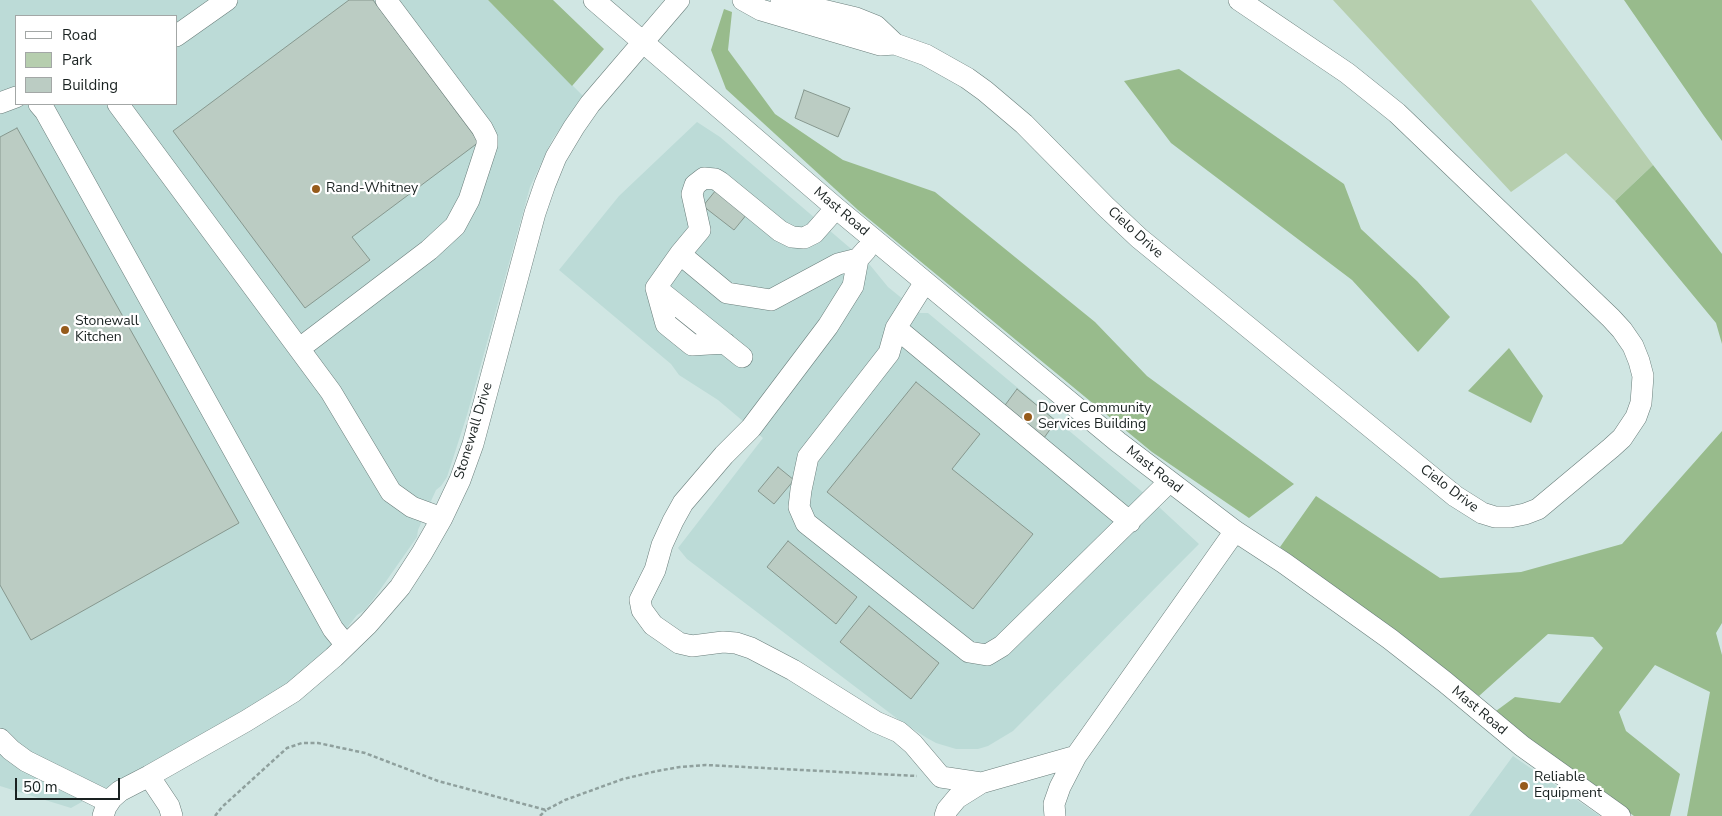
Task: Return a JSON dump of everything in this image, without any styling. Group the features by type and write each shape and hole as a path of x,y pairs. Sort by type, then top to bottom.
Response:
{"street":[{"path":"178,35 227,0"},
{"path":"300,348 429,250 455,226 469,200 487,145 487,138 482,128 386,0"},
{"name":"Mast Road","path":"594,0 836,208 1118,442 1235,531 1284,563 1390,639 1522,746 1620,816"},
{"name":"Stonewall Drive","path":"106,809 120,790 246,722 293,692 368,624 400,587 442,518 460,480 473,444 520,264 545,184 556,157 590,104 679,0"},
{"name":"Cielo Drive","path":"743,0 761,10 880,45 895,44 926,55 948,66 985,91 1024,124 1139,238 1462,501 1482,514 1495,517 1510,517 1538,509 1622,438 1636,417 1641,403 1643,376 1633,346 1611,318 1390,107 1347,74 1239,0"},
{"name":"Cielo Drive","path":"781,0 856,18 876,26 895,44"},
{"path":"0,103 15,97"},
{"path":"39,105 45,111 333,629 346,645"},
{"path":"119,105 331,392 391,492 412,507 442,518"},
{"path":"742,357 725,343 692,345 666,324 656,288 700,230 692,194 695,185 704,178 715,179 780,231 792,237 804,238 814,233 836,208"},
{"path":"874,240 858,259 853,286 828,326 751,428 724,454 680,509 662,545 655,570 640,600 642,610 653,625 679,643 692,646 723,642 736,643 751,648 793,670 876,722 899,732 913,744 941,777 981,783"},
{"path":"680,254 727,293 771,300 838,264 858,259"},
{"path":"925,282 896,328 889,353 808,457 799,507 806,523 969,652 987,655 1002,646 1169,482"},
{"path":"896,328 1130,522"},
{"path":"1055,816 1054,804 1060,787 1076,756 1235,531"},
{"path":"0,739 26,761 106,809"},
{"path":"945,816 947,810 957,798 981,783 1076,756"},
{"path":"149,776 168,806 172,816"}],"path":[{"path":"215,816 222,807 287,748 302,743 318,743 365,753 438,781 546,810"},
{"path":"540,816 546,810 565,800 623,779 680,767 706,765 941,777"}],"shaded area":[{"path":"0,0 488,0 583,96 552,140 530,187 467,415 447,477 436,490 418,530 417,537 365,610 357,615 321,661 261,701 71,808 0,786"},
{"path":"697,122 720,137 870,265 888,287 920,313 928,313 1146,495 1199,544 1013,731 988,746 978,749 956,749 927,738 899,720 687,559 678,548 763,438 718,400 679,375 671,364 559,270 619,196"},
{"name":"Reliable Equipment","path":"1513,756 1600,816 1469,816"}],"green space":[{"path":"488,0 553,0 604,49 572,86"},
{"path":"1333,0 1531,0 1653,165 1615,201 1566,153 1511,192"},
{"path":"1624,0 1722,0 1722,141 1704,116"},
{"path":"724,9 732,12 728,50 775,114 843,160 935,192 1095,322 1147,376 1294,484 1249,518 1152,452 858,210 726,89 711,50"},
{"path":"1179,69 1344,184 1361,229 1417,281 1450,317 1418,352 1352,280 1171,143 1124,81"},
{"path":"1653,165 1722,254 1722,344 1716,323 1615,201"},
{"path":"1509,348 1543,396 1531,423 1468,391"},
{"path":"1722,431 1722,623 1716,633 1722,655 1722,816 1687,816 1710,692 1655,665 1619,712 1626,731 1680,774 1670,816 1634,816 1521,734 1496,711 1515,697 1560,703 1603,648 1593,637 1548,634 1479,696 1280,547 1316,496 1440,578 1521,572 1622,544"}],"building":[{"name":"Rand-Whitney","path":"349,0 373,0 479,142 352,237 370,260 305,308 173,131"},
{"path":"804,90 850,108 838,137 795,118"},
{"name":"Stonewall Kitchen","path":"17,128 239,523 31,640 0,585 0,137"},
{"path":"716,190 747,214 734,230 703,206"},
{"path":"916,382 980,434 952,469 1033,534 973,609 827,492"},
{"name":"Dover Community Services Building","path":"1017,389 1056,421 1039,445 1000,412"},
{"path":"778,467 794,480 774,504 758,491"},
{"path":"788,541 857,597 836,624 767,567"},
{"path":"869,606 939,663 911,699 840,642"}],"place":[{"name":"Rand-Whitney","path":"316,189"},
{"name":"Stonewall Kitchen","path":"65,330"},
{"name":"Dover Community Services Building","path":"1028,417"},
{"name":"Reliable Equipment","path":"1524,786"}]}
